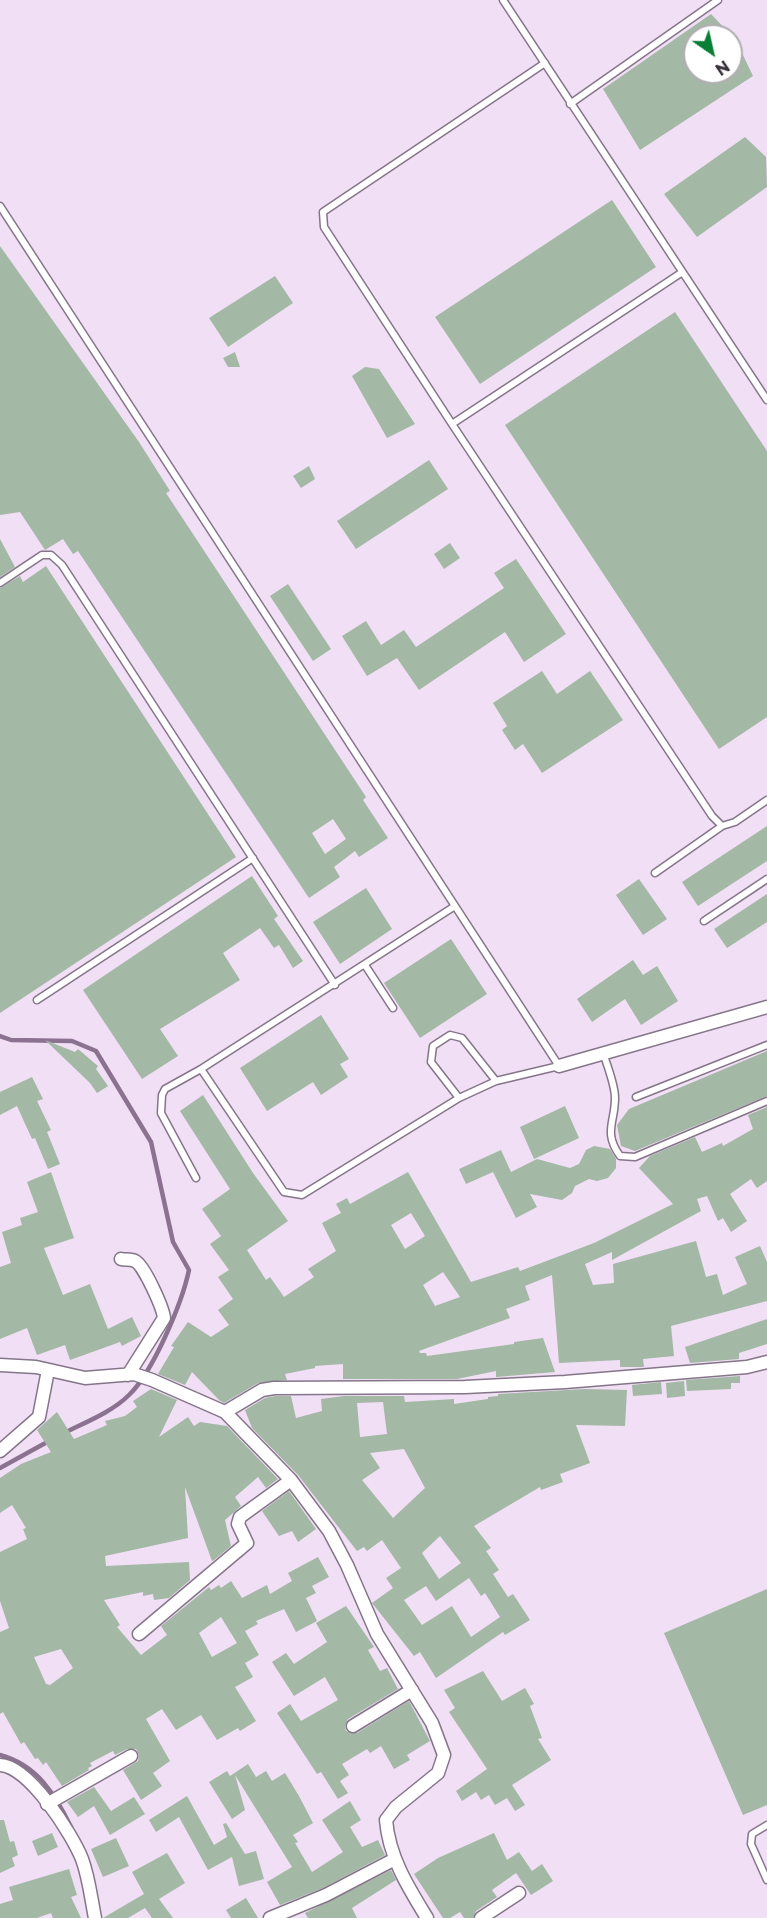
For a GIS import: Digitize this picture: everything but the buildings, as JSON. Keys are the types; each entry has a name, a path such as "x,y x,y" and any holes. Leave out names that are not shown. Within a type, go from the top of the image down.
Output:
{"street":[{"path":"559,1066 767,1007"},
{"path":"121,1259 135,1261 141,1267 163,1310 164,1318 131,1375"},
{"path":"225,1412 262,1390 274,1388 465,1387 554,1383 747,1367 767,1362"},
{"path":"0,1365 48,1370 86,1378 131,1375 152,1380 225,1412 291,1480 328,1531 347,1564 377,1634 432,1723 444,1755 438,1773 396,1807 386,1820 402,1878 427,1918"},
{"path":"0,1451 39,1417 48,1370"},
{"path":"139,1634 247,1543 238,1524 240,1517 291,1480"},
{"path":"353,1726 412,1690"},
{"path":"54,1800 131,1756"},
{"path":"0,1765 20,1772 54,1800 82,1858 95,1918"},
{"path":"270,1918 326,1895 395,1859"},
{"path":"481,1918 519,1893"}],"lane":[{"path":"503,0 681,273 767,400"},
{"path":"570,104 718,0"},
{"path":"545,63 323,212 324,227 712,816 722,826"},
{"path":"0,206 559,1066 496,1081 459,1098 302,1195 292,1196 278,1185 201,1069"},
{"path":"452,424 681,273"},
{"path":"0,583 42,555 51,555 62,565 335,985"},
{"path":"655,873 722,826 735,822 767,800"},
{"path":"37,1000 253,858"},
{"path":"704,921 767,879"},
{"path":"196,1178 161,1113 160,1104 165,1089 335,985 455,906"},
{"path":"365,965 393,1008"},
{"path":"459,1098 431,1062 432,1046 450,1035 462,1038 496,1081"},
{"path":"636,1097 767,1045"},
{"path":"603,1052 615,1097 609,1127 611,1142 620,1156 635,1157 767,1101"},
{"path":"767,1825 752,1834 751,1844 767,1880"}],"waterway":[{"path":"0,1036 11,1040 72,1041 96,1051 151,1142 173,1242 189,1270 180,1300 157,1354 138,1384 115,1407 64,1433"},
{"path":"0,1468 49,1441"},
{"path":"0,1755 35,1773 51,1792 71,1827"}]}
